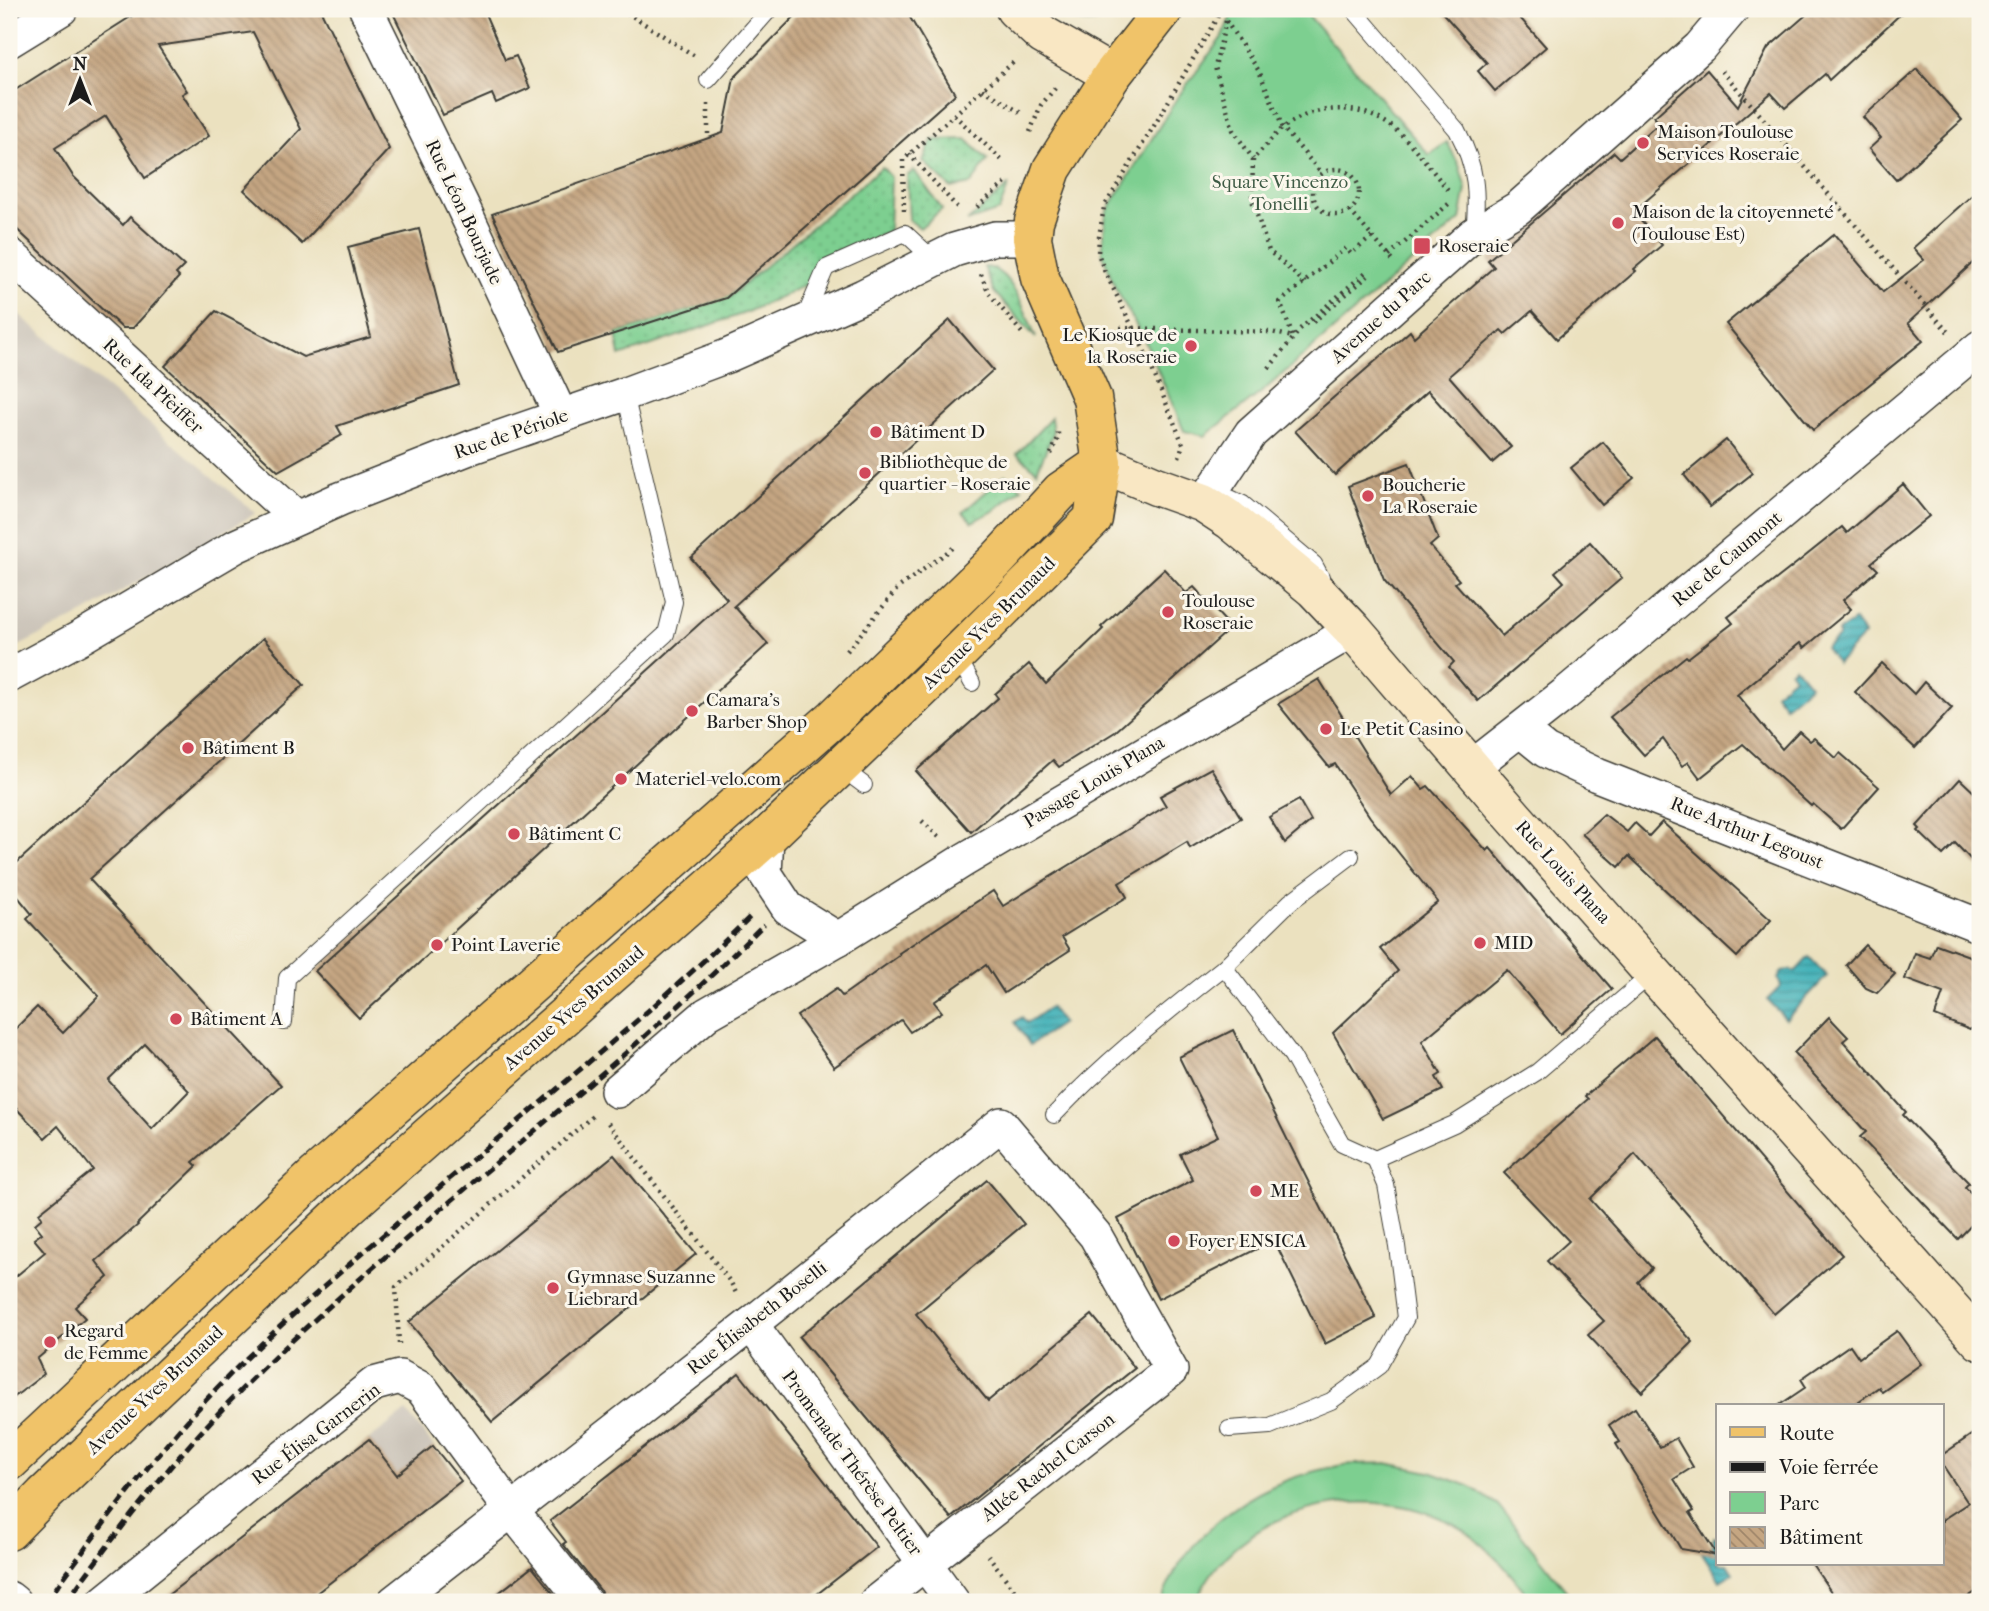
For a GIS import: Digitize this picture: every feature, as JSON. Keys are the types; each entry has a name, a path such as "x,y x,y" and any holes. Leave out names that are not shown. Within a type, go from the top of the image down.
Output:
{"main road":[{"name":"Avenue Yves Brunaud","path":"9,1531 348,1207 767,837 852,776 964,669 1093,519 1102,463 1092,398 1040,278 1032,238 1034,221 1052,169 1112,75 1164,9"},
{"name":"Avenue Yves Brunaud","path":"9,1462 317,1174 835,717 997,560 1060,491 1102,463"}],"street":[{"path":"9,41 61,9"},
{"name":"Rue Léon Bourjade","path":"366,9 561,416"},
{"path":"1015,9 1043,34 1112,75"},
{"name":"Avenue du Parc","path":"1203,503 1251,433 1474,234 1517,208 1700,47 1732,9"},
{"name":"Rue de Périole","path":"9,676 236,546 297,518 472,447 727,356 863,296 954,250 995,238 1032,238"},
{"name":"Rue Ida Pfeiffer","path":"9,254 297,518"},
{"name":"Rue de Caumont","path":"1472,767 1564,695 1975,352"},
{"name":"Rue Louis Plana","path":"1102,463 1203,503 1230,520 1314,589 1980,1341"},
{"name":"Passage Louis Plana","path":"608,1101 707,1014 838,939 964,860 1353,630"},
{"name":"Rue Arthur Legoust","path":"1520,730 1546,751 1597,775 1980,926"},
{"path":"767,837 765,873 789,908 838,939"},
{"name":"Rue Élisabeth Boselli","path":"394,1602 1002,1124 1095,1235 1171,1370"},
{"name":"Promenade Thérèse Peltier","path":"751,1324 953,1602"},
{"name":"Allée Rachel Carson","path":"876,1602 1171,1370"},
{"name":"Rue Élisa Garnerin","path":"104,1602 374,1384 400,1377 422,1389 511,1510 585,1602"},
{"path":"9,1598 14,1602"}],"lane":[{"path":"708,80 769,9"},
{"path":"1353,9 1457,130 1468,150 1477,189 1474,234"},
{"path":"802,323 826,268 905,233 933,259"},
{"path":"284,1022 287,978 666,634 674,602 625,394"},
{"path":"1054,1115 1087,1081 1163,1015 1224,967 1290,902 1351,856"},
{"path":"1224,967 1292,1056 1342,1144 1375,1159 1386,1185 1406,1318 1380,1366 1331,1401 1270,1426 1229,1429"},
{"path":"1375,1159 1454,1124 1537,1072 1653,973"}],"path":[{"path":"621,9 695,55 708,80 708,138"},
{"path":"1183,444 1145,352 1110,284 1098,253 1104,207 1222,9"},
{"path":"1305,283 1269,251 1252,201 1253,159 1233,130 1215,67 1226,20 1259,71 1283,128 1322,174"},
{"path":"1700,47 1975,352"},
{"path":"905,233 902,160 1016,60"},
{"path":"983,89 1024,115"},
{"path":"1025,143 1041,105"},
{"path":"1253,159 1283,128 1305,115 1336,108 1372,115 1397,131 1455,198 1389,256"},
{"path":"954,115 1003,162"},
{"path":"909,155 957,207"},
{"path":"1339,170 1347,172 1354,179 1359,195 1350,211 1333,215 1318,206 1313,189 1322,174 1339,170"},
{"path":"967,215 1009,181"},
{"path":"1350,211 1415,287"},
{"path":"1120,328 1271,332 1293,337 1280,303 1346,248 1351,254 1373,236"},
{"path":"978,266 988,292 1029,341"},
{"path":"1301,330 1367,274"},
{"path":"1047,463 1058,438 1058,425"},
{"path":"400,1377 396,1287 608,1101 731,1283 751,1324"}],"shaded area":[{"path":"9,306 256,513 84,613 9,651"},
{"path":"406,1411 461,1481 355,1564 299,1493"}],"green space":[{"path":"1088,9 1116,9 1096,22 1073,19"},
{"name":"Square Vincenzo Tonelli","path":"1234,9 1303,9 1429,155 1447,142 1459,165 1466,189 1460,220 1263,391 1205,436 1184,431 1147,345 1115,287 1102,252 1106,213 1177,98 1222,37"},
{"path":"966,139 988,160 971,184 951,188 923,161 932,140"},
{"path":"882,167 891,177 889,231 818,265 810,283 745,313 620,356 616,334 730,296"},
{"path":"914,170 942,209 920,228 909,220 907,176"},
{"path":"1009,185 999,211 967,222"},
{"path":"984,267 994,269 1010,284 1023,306 1036,338 994,292"},
{"path":"1051,418 1053,434 1037,471 1017,454"},
{"path":"1005,475 1022,488 992,512 972,522 963,512"},
{"path":"1386,1463 1430,1472 1469,1486 1498,1505 1575,1602 1533,1602 1487,1549 1453,1524 1419,1510 1382,1503 1344,1503 1307,1510 1272,1523 1241,1543 1215,1569 1196,1602 1161,1602 1173,1575 1209,1529 1255,1495 1281,1482 1309,1473 1344,1465"}],"water":[{"path":"1854,621 1864,635 1837,664 1825,648 1838,637 1838,632"},
{"path":"1795,667 1810,685 1785,706 1775,693 1794,677 1790,671"},
{"path":"1809,957 1827,976 1786,1019 1767,1000 1781,986 1778,979 1782,971 1795,972"},
{"path":"1050,1007 1062,1023 1030,1045 1015,1022 1022,1017 1027,1023"},
{"path":"1716,1537 1716,1566 1728,1566 1733,1573 1720,1581 1701,1551 1713,1544"}],"building":[{"path":"143,9 320,9 389,149 302,244 244,190 301,129 253,32 158,46 187,91 182,94 209,136 145,178 106,116 55,148 73,176 123,225 130,217 184,266 176,274 179,277 133,328 122,328 9,222 9,94"},
{"path":"391,9 483,9 505,60 516,56 530,88 496,103 492,94 443,115"},
{"path":"802,9 905,9 955,94 726,298 558,352 492,214 723,133 734,78"},
{"path":"1439,9 1512,9 1546,47 1495,91 1478,71 1487,63"},
{"path":"1813,9 1906,9 1829,80 1825,74 1785,108 1771,93 1633,212 1662,245 1557,339 1532,311 1505,334 1501,330 1449,376 1511,447 1492,463 1428,391 1335,475 1295,431 1410,331 1414,337 1494,267 1488,260 1614,152 1620,158 1659,123 1654,117 1707,70 1738,106 1768,48"},
{"path":"1917,69 1962,120 1896,180 1869,149 1881,138 1863,117"},
{"path":"1980,188 1980,256 1908,323 1923,341 1813,430 1726,324 1834,234 1883,292 1924,260 1913,248"},
{"path":"419,229 459,385 337,426 342,435 278,471 165,366 216,311 303,357 371,337 348,247"},
{"path":"950,320 993,370 734,606 768,644 359,1018 315,971 727,599 691,558"},
{"path":"1726,440 1753,473 1710,507 1684,475"},
{"path":"1603,442 1634,478 1602,505 1571,468"},
{"path":"1409,463 1438,539 1430,546 1459,580 1455,583 1502,636 1564,582 1555,572 1590,542 1622,578 1478,701 1449,667 1454,662 1384,580 1348,486"},
{"path":"1903,484 1929,516 1871,563 1878,570 1843,600 1851,609 1804,648 1800,643 1737,695 1782,749 1799,731 1810,741 1814,738 1836,758 1840,753 1879,787 1841,829 1813,804 1811,806 1743,744 1700,778 1688,762 1682,766 1663,739 1644,755 1610,717 1686,656 1688,658 1733,623 1728,617 1842,527 1847,533"},
{"path":"1164,569 1186,593 1194,587 1225,621 1218,628 1224,634 1115,732 1059,767 1053,760 971,832 916,771 998,698 995,694 1029,664 1046,684 1103,629 1101,627"},
{"path":"263,638 304,685 89,879 281,1085 193,1162 197,1166 138,1225 96,1261 108,1277 75,1307 85,1318 37,1359 44,1374 9,1401 9,1282 45,1252 34,1239 42,1233 35,1224 42,1218 39,1213 93,1170 58,1126 45,1138 9,1101 9,1035 37,1007 63,1033 99,996 27,919 32,914 9,886 9,870","holes":["145,1044 189,1091 152,1129 108,1080"]},
{"path":"1882,663 1914,694 1924,682 1952,708 1915,748 1855,692"},
{"name":"MID","path":"1319,679 1391,795 1412,776 1423,789 1428,786 1487,851 1490,848 1612,989 1560,1034 1507,970 1422,1041 1441,1074 1436,1077 1443,1090 1383,1119 1333,1033 1398,971 1380,949 1438,902 1370,817 1335,764 1329,767 1278,704"},
{"path":"1211,768 1241,818 1190,848 1187,842 1119,883 1127,897 1062,937 1070,950 1004,993 986,965 934,1002 942,1012 910,1032 901,1020 834,1067 797,1016 836,989 842,996 900,955 899,953 993,891 1003,906 1166,806 1160,796"},
{"path":"1960,779 1980,798 1980,869 1955,843 1943,855 1918,831 1920,829 1917,826"},
{"path":"1299,800 1311,821 1285,843 1269,817"},
{"path":"1604,814 1627,832 1635,823 1649,836 1662,822 1771,920 1737,957 1629,856 1619,867 1582,834"},
{"path":"1936,944 1980,960 1980,1020 1970,1030 1935,1016 1943,993 1905,979 1915,953 1930,958"},
{"path":"1865,945 1895,974 1877,993 1866,988 1846,965"},
{"path":"1829,1017 1848,1037 1843,1041 1906,1112 1903,1115 1969,1183 1965,1187 1980,1202 1980,1216 1958,1239 1860,1137 1866,1132 1794,1053"},
{"name":"ME","path":"1233,1030 1376,1318 1325,1344 1274,1240 1158,1299 1118,1219 1193,1180 1180,1154 1218,1136 1179,1057"},
{"path":"1655,1036 1842,1255 1774,1314 1635,1154 1590,1199 1652,1268 1638,1282 1693,1342 1642,1392 1588,1335 1604,1321 1547,1261 1569,1241 1504,1173 1588,1099 1585,1096"},
{"name":"Gymnase Suzanne Liebrard","path":"614,1155 696,1254 492,1422 409,1322"},
{"path":"987,1180 1024,1224 916,1314 988,1401 1092,1315 1135,1368 951,1518 799,1337"},
{"path":"1897,1331 1921,1364 1882,1392 1879,1387 1855,1404 1781,1404 1806,1387 1801,1379 1850,1345 1859,1358"},
{"path":"739,1373 877,1547 807,1602 604,1602 600,1590 563,1544 566,1542 550,1521"},
{"path":"1635,1408 1660,1447 1676,1438 1693,1467 1674,1479 1694,1511 1690,1513 1716,1555 1681,1549 1616,1444 1620,1442 1609,1425"},
{"path":"1980,1429 1980,1589 1960,1602 1838,1602 1813,1566 1944,1566 1944,1519 1968,1503 1944,1467 1944,1454"},
{"path":"369,1439 397,1475 433,1446 461,1481 305,1602 159,1602"},
{"path":"532,1567 560,1602 487,1602"}],"railway":[{"path":"46,1602 119,1503 171,1439 255,1350 378,1239 631,1026 753,914"},
{"path":"66,1602 146,1497 188,1446 233,1398 363,1276 634,1046 764,924"}],"place":[{"name":"Maison Toulouse Services Roseraie","path":"1643,143"},
{"name":"Maison de la citoyenneté (Toulouse Est)","path":"1618,223"},
{"name":"Roseraie","path":"1422,246"},
{"name":"Le Kiosque de la Roseraie","path":"1191,346"},
{"name":"Bâtiment D","path":"876,432"},
{"name":"Bibliothèque de quartier - Roseraie","path":"865,473"},
{"name":"Boucherie La Roseraie","path":"1368,496"},
{"name":"Toulouse Roseraie","path":"1168,612"},
{"name":"Camara's Barber Shop","path":"692,711"},
{"name":"Le Petit Casino","path":"1326,729"},
{"name":"Bâtiment B","path":"188,748"},
{"name":"Materiel-velo.com","path":"621,779"},
{"name":"Bâtiment C","path":"514,834"},
{"name":"MID","path":"1480,943"},
{"name":"Point Laverie","path":"437,945"},
{"name":"Bâtiment A","path":"176,1019"},
{"name":"ME","path":"1256,1191"},
{"name":"Foyer ENSICA","path":"1174,1241"},
{"name":"Gymnase Suzanne Liebrard","path":"553,1288"},
{"name":"Regard de Femme","path":"50,1342"}]}
